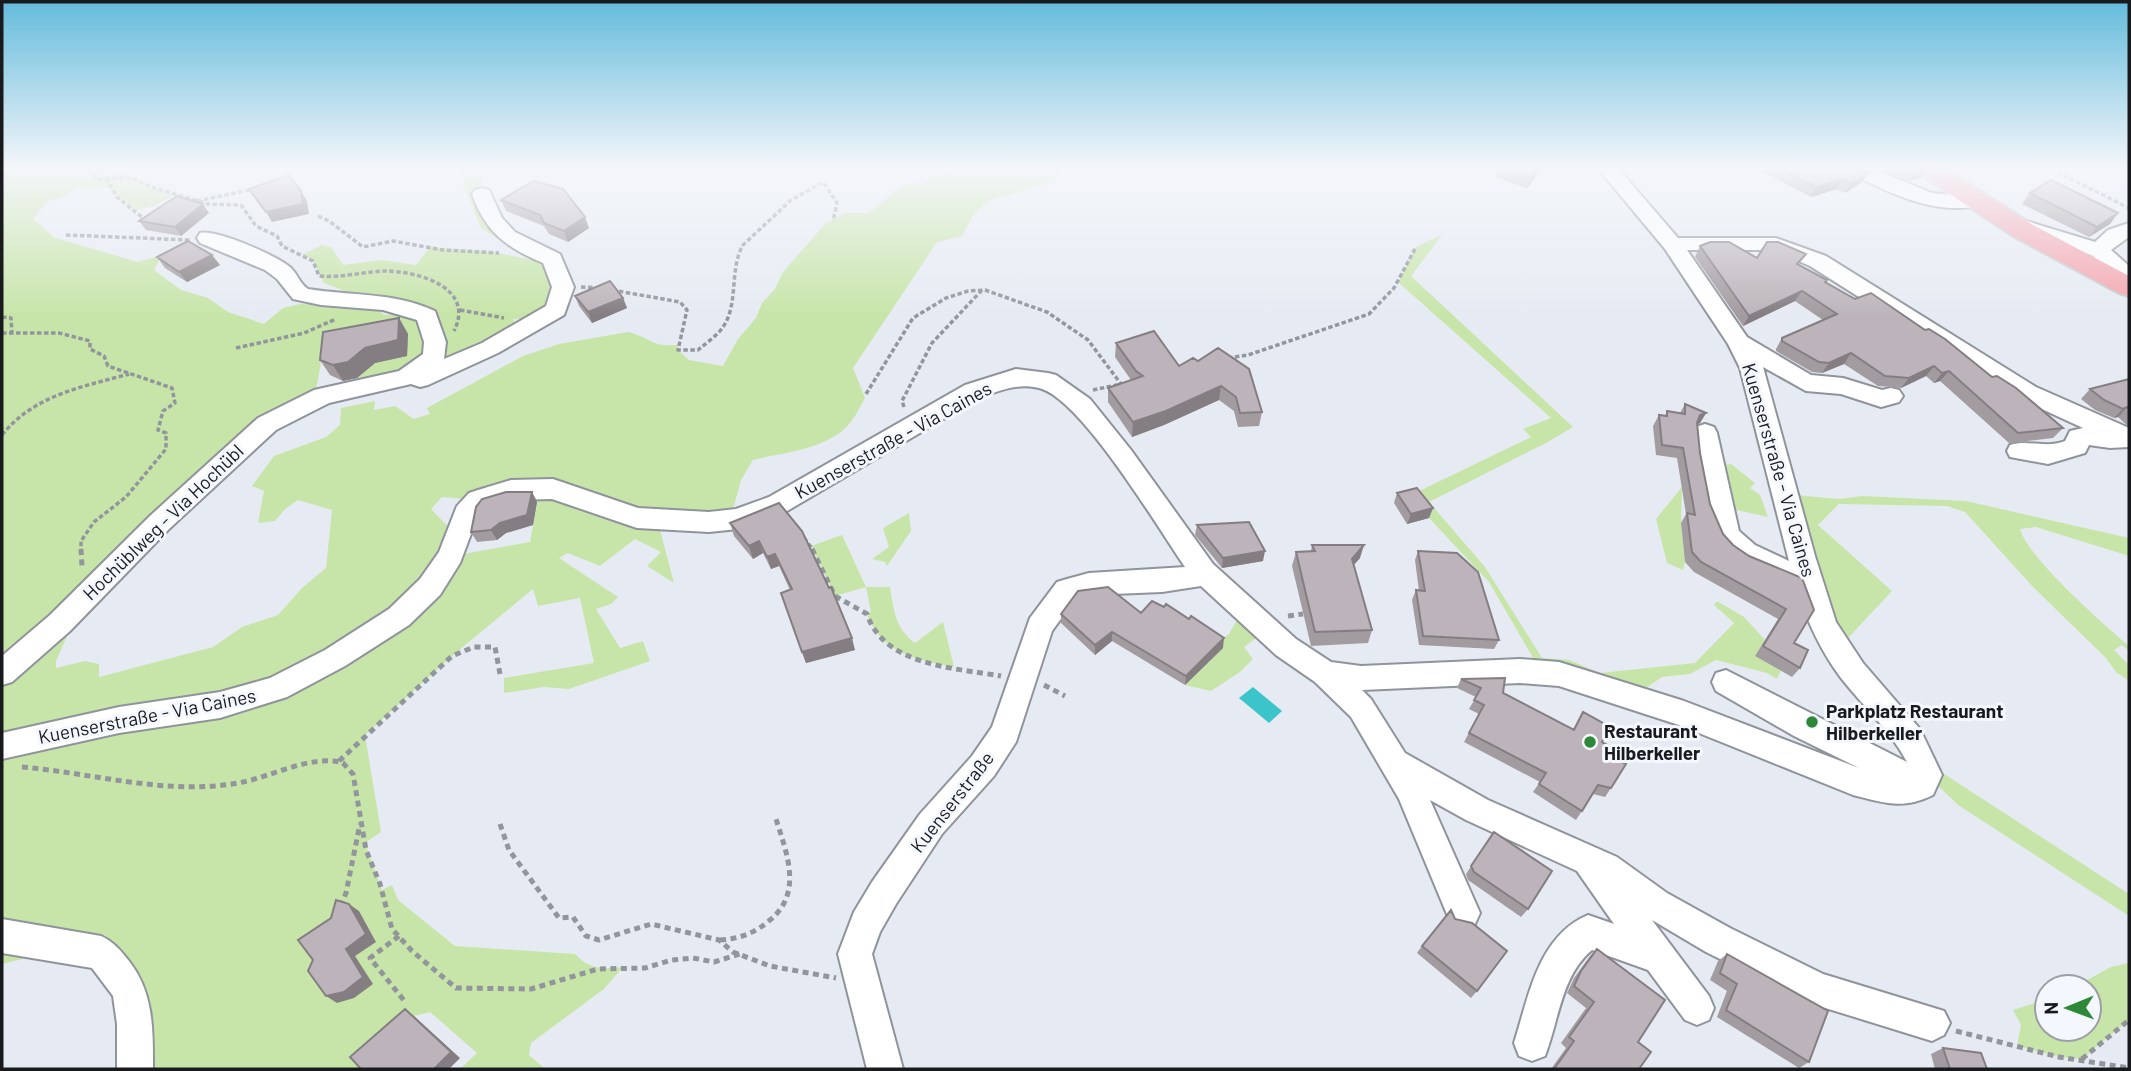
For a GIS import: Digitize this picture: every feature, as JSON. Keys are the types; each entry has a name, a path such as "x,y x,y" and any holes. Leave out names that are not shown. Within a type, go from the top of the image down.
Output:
{"main road":[{"path":"2001,216 2129,287"}],"street":[{"path":"490,216 502,234 512,243 552,259 563,287"},
{"name":"Kuenserstraße - Via Caines","path":"8,756 120,720 219,705 277,688 335,658 399,617 430,587 451,556 466,513 478,500 495,494 535,488 553,489 637,518 709,522 738,519 778,504 973,391 1016,377 1048,381 1082,405 1206,575 1286,647 1325,673 1361,678 1520,671 1559,674 1684,714 1853,781 1897,791 1910,791 1922,785 1927,775 1924,761 1842,657 1829,635 1796,541 1752,368 1739,342 1672,244 1648,216"},
{"path":"2010,222 2099,250 2129,278"},
{"path":"2099,250 2115,235 2129,229"},
{"name":"Hochüblweg - Via Hochübl","path":"2,673 60,623 160,522 267,424 336,391 406,377 434,357 435,342 427,316 383,301 306,296 292,288 284,272 211,240"},
{"path":"1672,244 1776,244 1818,261 2028,393 2128,438"},
{"name":"Hochüblweg - Via Hochübl","path":"336,391 359,393 403,385 490,348 556,310 563,287"},
{"path":"1739,342 1806,383 1843,386 1881,399 1891,396"},
{"path":"1705,433 1710,471 1728,537 1752,555 1810,580"},
{"path":"2019,451 2044,456 2060,454 2076,447 2079,437 2089,435 2106,440 2128,438"},
{"path":"1726,682 1805,727 1922,785"},
{"path":"1394,763 1477,810 1606,867 1655,904 1818,990 1932,1023"},
{"path":"1585,858 1697,1008"},
{"path":"1532,1043 1553,975 1566,950 1588,932 1659,957"},
{"path":"2,936 100,953 130,989 135,1024 135,1069"}],"lane":[{"name":"Kuenserstraße","path":"885,1069 855,954 866,924 932,824 983,766 998,744 1013,713 1040,626 1068,590 1089,584 1206,575"},
{"path":"1325,673 1361,709 1411,791 1463,913"}],"path":[{"path":"142,216 162,238"},
{"path":"249,216 256,226 277,236 282,246 313,261 319,276 375,271 414,275 438,282 457,297 460,310"},
{"path":"318,216 329,221 356,245 363,247 393,241 443,250 506,255"},
{"path":"563,287 589,286 680,302 687,310 678,350 698,350 708,343 726,320 738,254 743,245 773,216"},
{"path":"833,222 834,216"},
{"path":"66,235 211,240"},
{"path":"1221,358 1248,355 1368,314 1395,288 1416,247"},
{"path":"866,394 913,318 946,298 982,290 1010,297 1046,312 1088,340 1121,384 1128,384"},
{"path":"926,418 905,409 902,401 932,343 982,290"},
{"path":"2,317 11,318 12,333"},
{"path":"236,348 242,344 304,333 343,317"},
{"path":"2,333 59,333 90,341 90,349 104,356 108,366 172,388 175,403 163,411 158,430 166,433 166,449 126,497 94,522 81,541 84,564 79,573"},
{"path":"2,435 9,424 45,399 129,374"},
{"path":"800,531 817,555 835,596 867,614 874,632 901,653 926,662 1023,681"},
{"path":"339,761 453,656 474,647 495,647 500,674"},
{"path":"8,756 56,768 198,786 231,784 316,763 339,761 347,765 353,774 366,850 380,884 392,929 456,988 531,989 598,969 645,968 671,960 693,958 714,962 740,954"},
{"path":"500,824 509,850 559,918 572,917 586,936 598,940 651,924 719,940 740,940 775,919 788,905 792,869 776,819"},
{"path":"333,926 349,882 361,820"},
{"path":"399,936 370,958 407,1003"},
{"path":"719,940 740,954 770,966 809,975 861,978"},
{"path":"2082,1059 2129,1020"},
{"path":"1932,1023 2059,1057 2129,1069"}],"green space":[{"path":"2,216 36,216 33,219 55,238 138,262 162,255 154,270 181,290 208,298 228,312 264,324 283,308 300,304 373,305 384,315 400,314 431,328 426,354 407,372 350,383 366,370 372,357 407,356 407,331 355,342 322,357 316,390 267,424 84,598 56,661 56,668 85,661 99,664 99,677 213,647 242,627 278,615 302,588 326,568 332,510 298,500 285,509 275,521 258,523 264,491 252,486 274,456 326,437 340,425 341,408 375,401 374,410 395,406 414,419 430,414 427,408 523,356 559,344 628,332 656,343 678,345 678,350 689,360 723,366 738,339 756,318 762,303 775,289 783,272 826,223 839,216 973,216 962,236 937,242 853,368 865,398 843,430 812,446 753,460 741,480 730,520 659,526 674,583 647,566 661,552 635,539 600,566 568,553 559,558 618,597 611,604 596,609 620,648 643,641 650,661 569,689 544,687 504,693 504,678 594,663 580,598 538,606 533,589 452,656 365,735 381,832 365,843 382,890 392,885 398,900 455,946 575,954 586,963 597,967 623,967 604,989 531,1043 529,1055 545,1069 460,1069 477,1053 430,1012 414,1016 361,1062 366,1069 135,1069 135,1023 129,989 67,948 2,964","holes":["540,488 530,542 452,556 457,536 431,509 442,497 478,500"]},
{"path":"476,216 495,216 512,243 500,240 481,228"},
{"path":"1442,235 1411,276 1573,427 1429,502 1485,567 1542,658 1569,660 1600,673 1695,663 1734,623 1714,605 1717,601 1744,617 1765,640 1755,656 1781,671 1777,679 1767,673 1716,660 1690,674 1662,677 1633,697 1536,663 1489,582 1429,518 1413,494 1531,437 1523,429 1551,418 1398,282 1416,247"},
{"path":"322,245 331,247 343,265 381,260 416,265 430,247 493,252 537,261 552,259 563,287 542,319 513,319 520,331 423,369 435,326 324,283 313,261 303,254"},
{"path":"1731,464 1755,483 1750,488 1760,495 1768,517 1732,509 1717,466"},
{"path":"1682,487 1683,570 1667,563 1656,519"},
{"path":"1795,495 1839,499 1862,496 1966,501 2129,538 2129,556 2036,527 2020,529 2037,557 2051,573 2129,646 2129,651 2122,645 2114,650 2129,665 2129,681 2116,672 2106,658 2033,587 1965,512 1947,506 1839,504 1818,525 1892,591 1848,638 1834,644"},
{"path":"909,513 911,531 887,566 885,562 872,559 889,547 883,528"},
{"path":"842,535 866,587 835,596 811,546"},
{"path":"866,587 890,587 899,625 915,643 943,622 954,667 913,657 881,638 867,614 871,612"},
{"path":"1239,616 1260,635 1244,647 1253,659 1240,672 1211,691 1185,685 1219,652 1216,644 1229,634"},
{"path":"1924,761 2129,894 2129,916 1958,805 1927,775"},
{"path":"2129,963 2129,1020 2103,1042 2103,973 2100,973"},
{"path":"2033,1004 2033,1043 2101,1043 2082,1059 2059,1057 2017,1046 2021,1025 2013,1010"}],"water":[{"path":"1253,687 1282,711 1269,723 1239,698"}],"building":[{"path":"147,216 188,216 175,227 139,221"},
{"path":"540,216 585,217 564,231 544,223"},
{"path":"2075,216 2114,216 2097,227"},
{"path":"188,241 212,255 179,272 157,257"},
{"path":"1710,242 1729,242 1757,258 1767,242 1778,242 1806,254 1797,264 1855,299 1871,293 1925,330 1929,329 1945,339 1992,377 1997,376 2016,388 2063,428 2018,433 1949,371 1942,373 1934,366 1909,378 1885,376 1851,353 1829,363 1819,362 1782,341 1782,338 1837,314 1802,291 1749,316 1700,246"},
{"path":"610,281 623,298 588,312 575,296"},
{"path":"399,318 398,340 365,348 348,362 333,365 320,360 323,332"},
{"path":"1154,331 1179,366 1193,358 1198,361 1218,348 1249,369 1262,412 1240,413 1236,397 1221,386 1166,411 1133,422 1108,388 1143,376 1136,371 1116,343"},
{"path":"2129,379 2129,409 2104,400 2090,389"},
{"path":"1685,404 1706,413 1700,415 1697,423 1700,453 1710,504 1723,534 1749,556 1802,578 1814,610 1794,643 1808,650 1800,668 1763,646 1786,609 1701,562 1692,552 1687,513 1695,515 1683,448 1662,445 1659,415 1667,416 1667,411 1685,414"},
{"path":"1417,488 1433,508 1411,514 1397,493"},
{"path":"506,492 532,492 527,515 500,523 491,530 471,532 476,507 482,499"},
{"path":"779,503 802,531 829,588 831,587 852,638 802,652 781,593 792,589 775,554 767,557 759,541 749,546 730,523"},
{"path":"1249,522 1265,551 1223,558 1197,525"},
{"path":"1312,545 1364,545 1352,559 1372,630 1315,632 1296,552 1315,551"},
{"path":"1418,551 1457,553 1478,572 1499,640 1423,636 1416,590 1425,591"},
{"path":"1108,587 1141,613 1152,601 1164,607 1166,604 1189,619 1191,616 1224,638 1186,676 1112,632 1095,645 1061,614 1078,591"},
{"path":"1505,678 1503,693 1574,730 1583,712 1610,727 1602,742 1620,752 1616,759 1626,764 1611,788 1598,785 1582,811 1539,784 1546,773 1469,733 1484,705 1474,700 1481,688 1461,679"},
{"path":"1494,832 1552,871 1528,909 1474,872 1471,866"},
{"path":"336,900 349,904 366,934 346,949 363,977 344,992 326,996 308,971 313,960 298,940 331,918"},
{"path":"1451,910 1455,919 1472,923 1507,951 1477,991 1422,946"},
{"path":"1597,949 1665,1000 1638,1042 1651,1052 1639,1069 1554,1069 1574,1041 1569,1037 1594,1002 1574,986"},
{"path":"1727,954 1828,1011 1809,1062 1726,1010 1737,984 1720,973"},
{"path":"405,1009 451,1052 434,1069 361,1069 350,1057"},
{"path":"1943,1048 1981,1053 1987,1069 1950,1069"}],"place":[{"name":"Parkplatz Restaurant Hilberkeller","path":"1812,722"},
{"name":"Restaurant Hilberkeller","path":"1590,742"}]}
